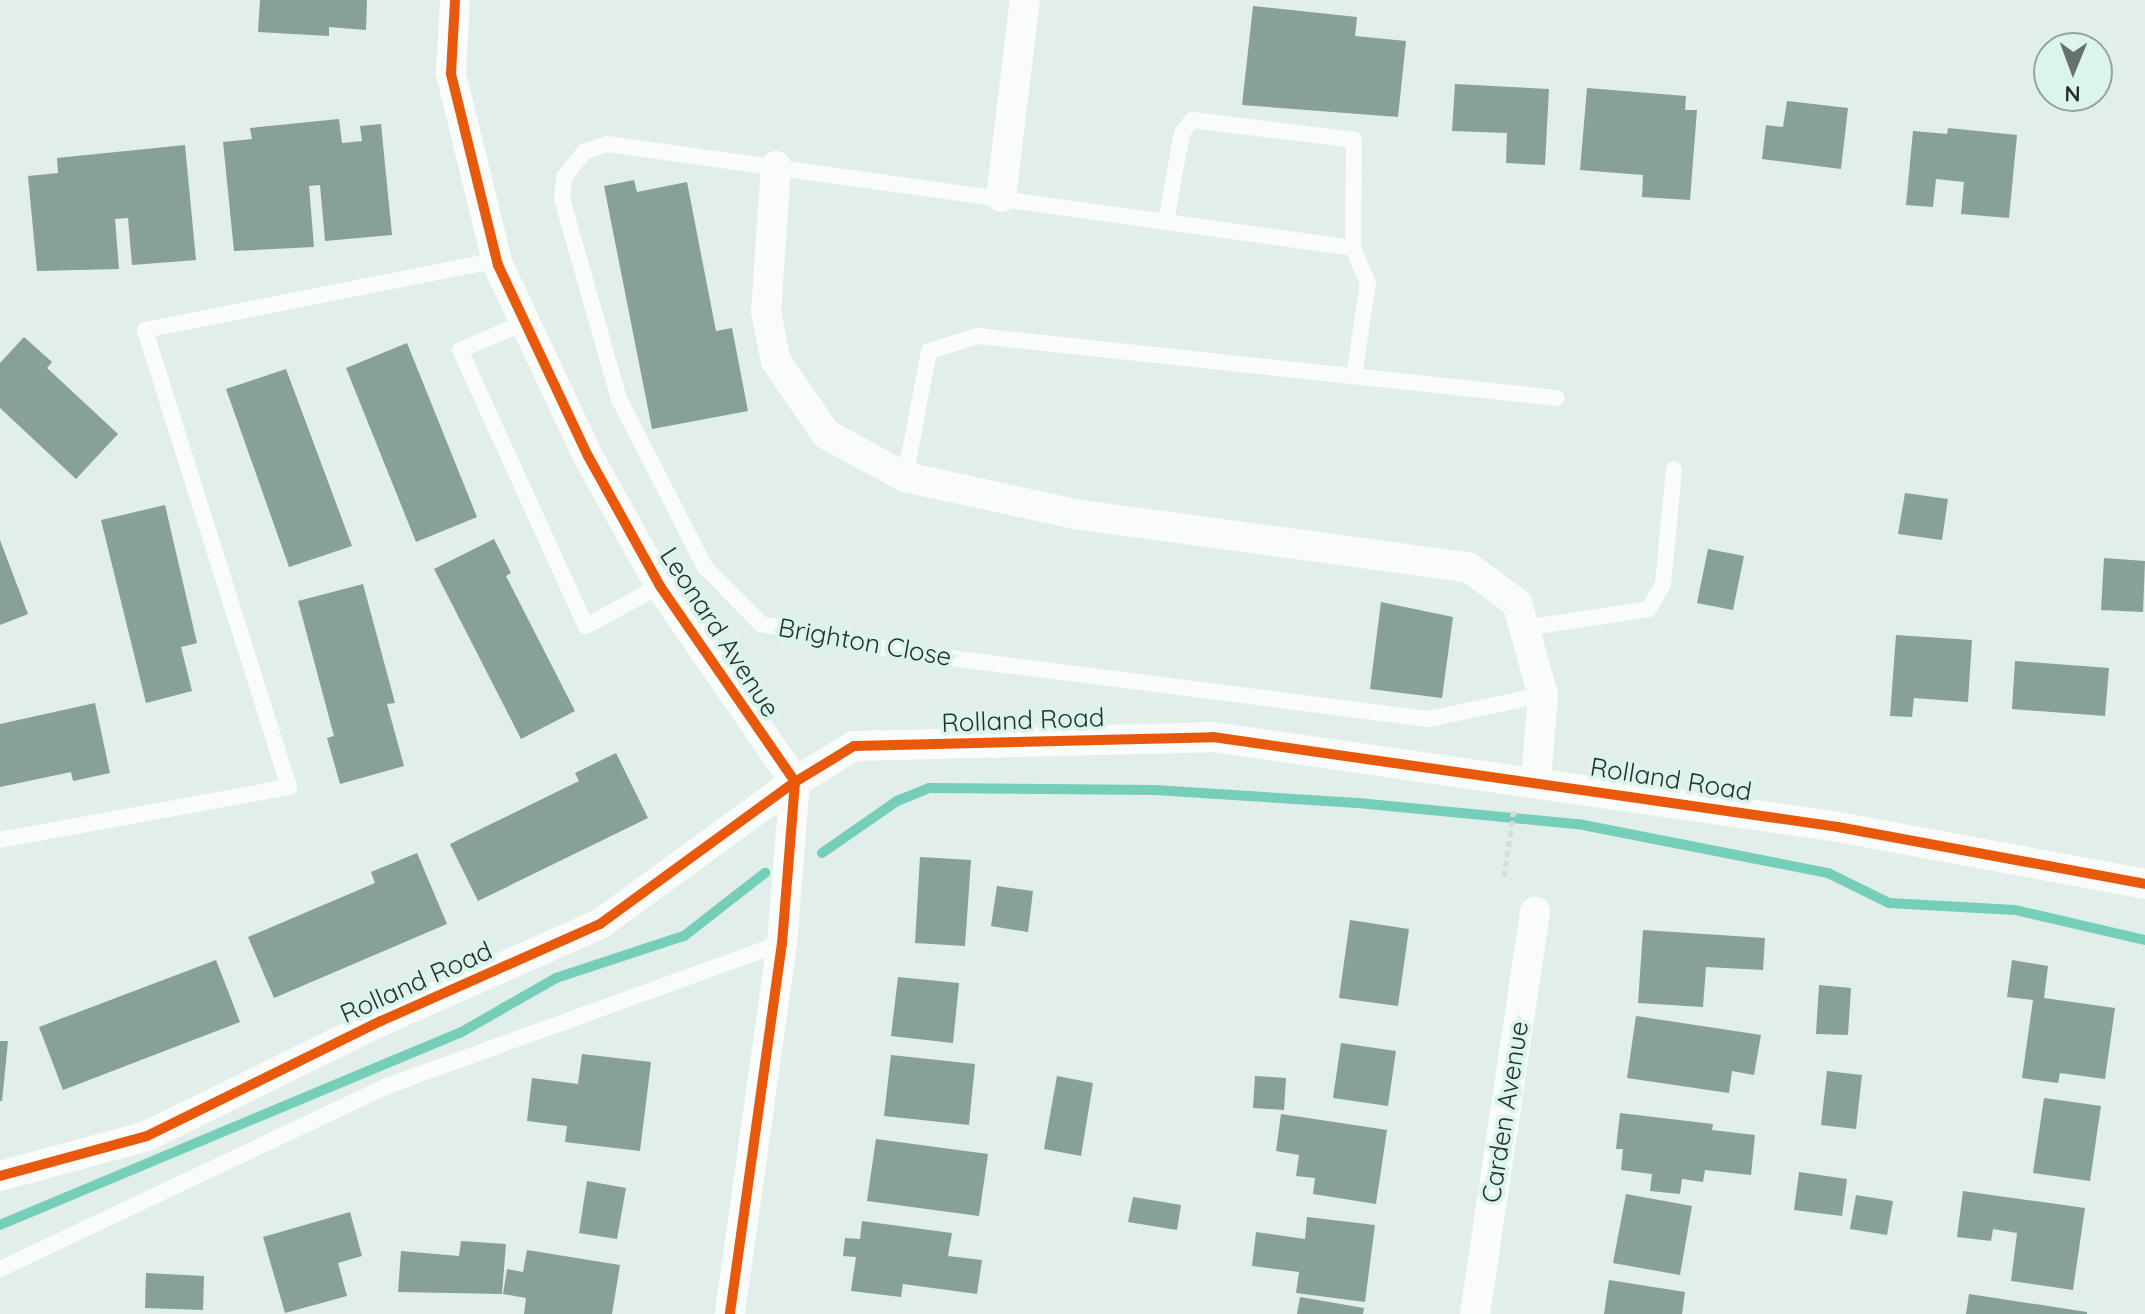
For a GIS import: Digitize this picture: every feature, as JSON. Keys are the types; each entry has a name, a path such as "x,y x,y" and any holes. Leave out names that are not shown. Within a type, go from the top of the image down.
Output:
{"street":[{"name":"Leonard Avenue","path":"455,0 451,74 497,260 524,323 588,456 660,586 795,782"},
{"path":"1001,197 1025,0"},
{"path":"776,166 766,312 776,361 826,434 905,477 1074,514 1468,567 1517,603 1543,695 1526,788"},
{"name":"Rolland Road","path":"0,1176 147,1136 381,1021 600,924 795,782 854,746 1213,737 1526,788 1838,827 2145,884"},
{"path":"730,1314 782,943 795,782"},
{"name":"Carden Avenue","path":"1475,1314 1535,911"}],"lane":[{"path":"1166,221 1182,133 1192,120 1221,120 1354,140 1353,248 1368,283 1354,376"},
{"name":"Brighton Close","path":"1353,248 607,144 584,152 564,178 562,199 619,399 705,567 761,624 912,653 1428,719 1543,695"},
{"path":"0,840 289,787 145,330 497,260"},
{"path":"524,323 460,350 586,626 660,586"},
{"path":"905,477 929,351 978,336 1557,398"},
{"path":"1525,628 1649,609 1663,584 1674,470"},
{"path":"0,1269 390,1085 782,943"}],"path":[{"path":"1504,876 1526,788"}],"building":[{"path":"260,0 367,0 366,30 329,27 329,36 258,32"},
{"path":"1253,6 1357,17 1355,36 1406,41 1398,117 1242,105"},
{"path":"1455,84 1549,89 1545,165 1506,163 1507,133 1452,131"},
{"path":"1587,88 1686,96 1685,110 1697,110 1690,200 1642,197 1643,175 1580,170"},
{"path":"1787,101 1848,108 1841,169 1762,159 1766,125 1783,127"},
{"path":"339,119 342,143 362,141 360,126 381,124 392,235 325,241 320,185 309,186 314,247 234,251 223,142 252,139 250,128"},
{"path":"1948,128 2017,135 2009,218 1961,214 1964,182 1936,179 1933,207 1906,205 1913,131 1947,134"},
{"path":"185,145 196,260 132,265 128,218 115,219 119,269 37,271 28,176 58,173 57,158"},
{"path":"634,180 637,192 687,182 716,331 732,328 748,411 652,429 604,186"},
{"path":"24,337 52,362 47,368 118,434 76,479 0,408 0,363"},
{"path":"407,343 477,517 416,542 346,368"},
{"path":"286,369 352,546 289,567 226,389"},
{"path":"1905,493 1948,499 1942,540 1898,534"},
{"path":"165,505 197,643 181,647 192,691 146,703 101,520"},
{"path":"494,539 511,573 506,576 575,711 521,739 434,569"},
{"path":"0,540 28,614 0,625"},
{"path":"1708,549 1744,556 1733,610 1697,603"},
{"path":"2104,558 2145,561 2143,612 2101,610"},
{"path":"363,584 395,703 387,704 404,766 340,784 327,738 334,736 298,601"},
{"path":"1381,602 1453,617 1442,698 1370,689"},
{"path":"1896,635 1972,640 1968,702 1914,698 1912,717 1890,716"},
{"path":"2015,661 2109,668 2105,716 2012,709"},
{"path":"95,703 110,773 73,781 71,772 0,787 0,724"},
{"path":"616,753 648,818 478,901 450,844 579,781 575,773"},
{"path":"417,853 447,924 274,998 248,937 375,883 371,872"},
{"path":"920,857 971,860 965,946 915,943"},
{"path":"997,886 1033,891 1028,932 991,926"},
{"path":"1350,920 1409,929 1398,1006 1339,998"},
{"path":"1643,930 1765,938 1763,970 1706,967 1703,1007 1638,1003"},
{"path":"216,960 240,1022 63,1090 39,1027"},
{"path":"2012,960 2048,966 2044,998 2115,1008 2105,1079 2060,1073 2058,1083 2022,1078 2033,1000 2007,997"},
{"path":"898,977 959,983 953,1043 891,1036"},
{"path":"1819,985 1851,988 1848,1035 1816,1034"},
{"path":"1636,1016 1761,1035 1754,1075 1732,1071 1729,1093 1627,1078"},
{"path":"0,1041 8,1041 2,1101 0,1101"},
{"path":"1341,1043 1396,1051 1388,1106 1333,1098"},
{"path":"582,1054 651,1062 640,1151 565,1142 567,1126 527,1121 532,1078 578,1084"},
{"path":"891,1055 975,1064 969,1125 884,1116"},
{"path":"1827,1071 1862,1075 1856,1129 1821,1125"},
{"path":"1057,1076 1093,1083 1081,1156 1044,1149"},
{"path":"1255,1076 1286,1078 1284,1110 1253,1108"},
{"path":"2044,1098 2101,1106 2090,1181 2033,1173"},
{"path":"1620,1113 1713,1124 1712,1130 1755,1135 1751,1175 1705,1170 1703,1182 1682,1179 1680,1194 1650,1191 1652,1174 1621,1170 1623,1149 1616,1149"},
{"path":"1281,1114 1387,1130 1376,1204 1313,1194 1315,1178 1296,1176 1299,1155 1276,1151"},
{"path":"876,1139 988,1154 979,1216 867,1201"},
{"path":"1799,1172 1847,1179 1842,1216 1794,1210"},
{"path":"587,1181 626,1188 617,1239 579,1233"},
{"path":"1963,1191 2085,1208 2073,1290 2011,1281 2017,1233 1993,1229 1991,1241 1957,1237"},
{"path":"1626,1194 1692,1206 1680,1275 1613,1263"},
{"path":"1856,1195 1893,1201 1887,1235 1850,1229"},
{"path":"1133,1197 1181,1205 1177,1230 1128,1222"},
{"path":"350,1212 362,1256 338,1263 347,1296 285,1313 263,1237"},
{"path":"1307,1217 1375,1225 1365,1302 1296,1293 1299,1272 1252,1266 1256,1232 1305,1239"},
{"path":"862,1221 952,1233 948,1256 982,1260 977,1294 903,1284 901,1297 851,1291 856,1257 843,1256 845,1238 860,1239"},
{"path":"461,1241 506,1244 502,1294 398,1292 401,1251 459,1256"},
{"path":"527,1250 620,1265 612,1314 524,1314 526,1298 503,1294 507,1269 523,1272"},
{"path":"146,1273 204,1276 203,1310 145,1308"},
{"path":"1609,1280 1685,1292 1682,1314 1604,1314"},
{"path":"1969,1294 2087,1312 2087,1314 1966,1314"},
{"path":"1300,1297 1364,1308 1363,1314 1297,1314"}],"waterway":[{"path":"822,853 897,801 929,788 1155,790 1358,803 1578,824 1828,873 1889,903 2015,910 2145,940"},
{"path":"0,1225 460,1033 556,978 684,936 765,873"}],"cycle path":[{"path":"455,0 451,74 498,265 588,456 660,586 795,782 782,943 730,1314"},
{"path":"0,1176 147,1136 381,1021 600,924 795,782 854,746 1213,737 1838,827 2145,884"}]}
